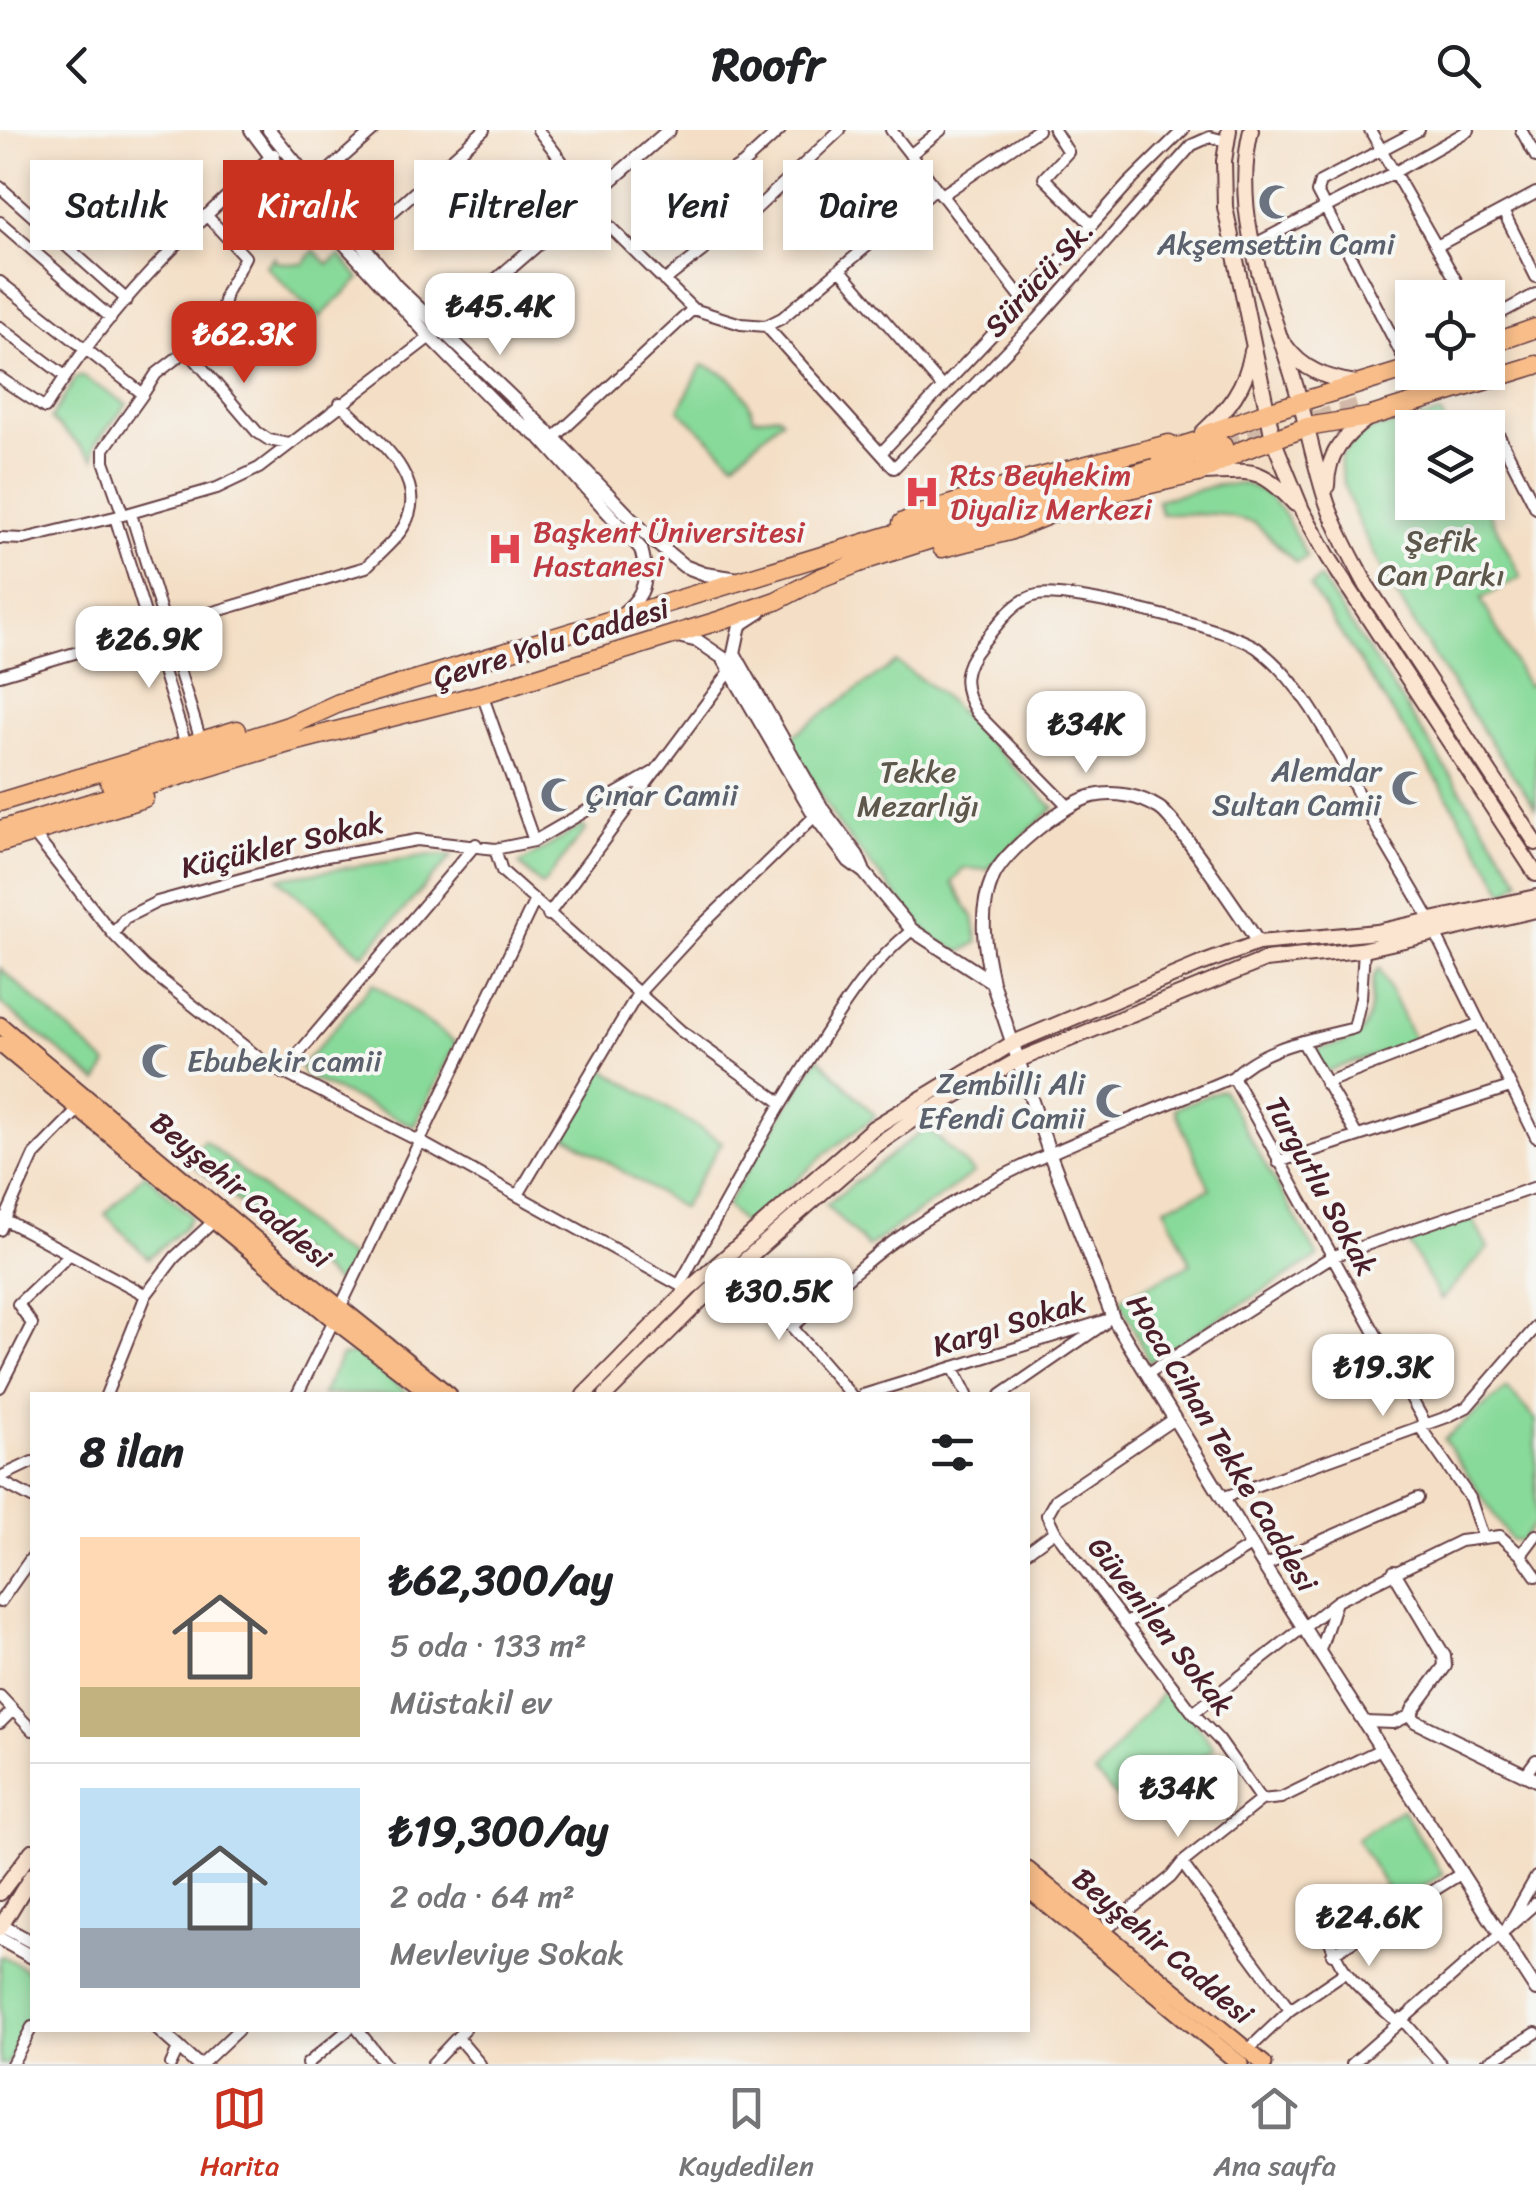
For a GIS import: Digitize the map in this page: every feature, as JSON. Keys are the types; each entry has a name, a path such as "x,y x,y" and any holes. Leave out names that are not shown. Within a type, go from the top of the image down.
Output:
{"highway":[{"path":"1505,341 1536,331"},
{"path":"857,546 920,514 1025,481 1196,438 1300,402 1363,399 1536,362"},
{"path":"1505,368 1536,362"},
{"path":"820,578 1009,531 1090,498 1198,473 1307,427 1395,378"},
{"path":"1363,399 1404,390"},
{"name":"Çevre Yolu Caddesi","path":"0,818 288,726 340,703 741,580 1220,441 820,578 776,602 482,694 289,742 0,830"},
{"path":"0,802 340,703"},
{"path":"0,843 349,730"}],"main road":[{"path":"1250,130 1243,182 1251,246 1294,379 1327,501 1367,586 1536,843"},
{"path":"1227,136 1224,192 1228,231 1273,439 1304,515 1376,632 1536,874"},
{"path":"1278,334 1290,353 1314,372 1363,399 1348,433 1334,452 1327,472 1327,501"},
{"path":"1196,438 1232,402 1249,367 1253,340"},
{"path":"1198,473 1258,472 1269,478 1304,515"},
{"path":"609,1392 735,1268 874,1147 1018,1060 1266,960 1364,949 1536,897"},
{"path":"587,1392 684,1287 873,1128 1014,1043 1198,964 1258,943 1433,928 1536,910"},
{"name":"Beyşehir Caddesi","path":"0,1024 428,1392"},
{"name":"Beyşehir Caddesi","path":"0,1044 214,1221 445,1392"},
{"path":"0,1893 30,1854"},
{"name":"Beyşehir Caddesi","path":"1030,1872 1243,2058"},
{"path":"0,1926 30,1877"},
{"name":"Beyşehir Caddesi","path":"1030,1891 1243,2058 1264,2064"}],"street":[{"path":"251,130 300,194 500,408 542,440 641,549 646,565 644,591 636,603 612,622"},
{"path":"269,130 292,160"},
{"path":"340,160 374,130"},
{"path":"394,211 484,130"},
{"path":"538,130 561,160"},
{"path":"611,180 670,130"},
{"path":"748,160 780,130"},
{"path":"664,280 756,209 840,130"},
{"path":"890,130 1024,302"},
{"path":"910,155 941,130"},
{"path":"611,228 692,309 728,321 766,326 782,318 939,192 1038,130"},
{"path":"1054,130 1068,152 1044,178 1091,224"},
{"path":"1159,130 1167,143"},
{"path":"1370,130 1456,280"},
{"path":"1395,338 1317,192 1320,182 1419,130"},
{"path":"1251,246 1469,130"},
{"path":"1521,130 1536,157"},
{"path":"1180,131 1192,145"},
{"name":"Sürücü Sk.","path":"1180,131 881,454 894,468 1038,319 1192,145 1209,133 1227,136"},
{"path":"0,378 45,408 84,348 110,318 206,215 282,147"},
{"path":"0,187 127,300"},
{"path":"1438,246 1536,193"},
{"path":"1503,211 1536,276"},
{"path":"194,743 165,624 123,515 104,460 104,448 156,374 218,326 226,293 246,256 206,215"},
{"path":"0,222 110,318"},
{"path":"366,250 434,334 554,438 670,557 705,574 741,580"},
{"path":"0,538 24,540 123,515 217,488 260,468 434,334 530,250"},
{"path":"840,269 944,388"},
{"path":"0,282 143,394"},
{"path":"1505,311 1536,294"},
{"path":"554,438 692,309"},
{"path":"766,326 881,454"},
{"path":"0,327 64,376"},
{"path":"188,350 258,432 270,440 290,444"},
{"path":"0,676 366,567 404,528 414,503 408,476 340,403"},
{"path":"1505,447 1536,508"},
{"path":"123,515 150,629 194,743"},
{"path":"1258,943 1164,809 1134,796 1110,794 1093,796 1069,807 976,712 966,695 965,667 1018,603 1038,594 1136,608 1252,644 1279,666 1328,736 1433,928 1536,1137"},
{"path":"776,602 740,625 734,653 864,872"},
{"path":"656,640 681,635 723,658 815,816 849,861 864,872 912,930 992,982"},
{"path":"548,915 731,670"},
{"path":"482,694 534,842 657,770"},
{"name":"Hoca Cihan Tekke Caddesi","path":"1069,807 1020,846 994,876 982,920 992,982 1049,1152 1113,1318 1264,1566 1536,1990"},
{"path":"518,1195 638,995 699,928 815,816"},
{"path":"32,833 144,967 268,1065 419,1141 684,1287 782,1102 858,981 882,954 912,930"},
{"name":"Küçükler Sokak","path":"113,934 126,918 157,902 320,857 417,840 495,849 534,842"},
{"path":"282,1073 476,844"},
{"path":"495,849 502,872 638,995 782,1102"},
{"path":"298,1392 534,902"},
{"path":"792,1327 889,1244 983,1185 1049,1152 1234,1077 1248,1064 1302,1042 1354,1028 1362,998 1364,949"},
{"path":"1325,1083 1478,1024"},
{"path":"1302,1042 1356,1134"},
{"name":"Turgutlu Sokak","path":"1234,1077 1422,1425 1470,1498 1482,1537"},
{"path":"1278,1162 1510,1087"},
{"path":"79,1109 34,1155 2,1222 146,1295"},
{"path":"1147,1374 1331,1258 1536,1188"},
{"path":"107,1392 146,1295 175,1257 214,1221"},
{"path":"0,1386 32,1324 18,1304 69,1255"},
{"path":"735,1268 848,1392"},
{"path":"1005,1392 1113,1318"},
{"name":"Kargı Sokak","path":"873,1392 1113,1318"},
{"path":"1222,1498 1467,1407 1536,1327"},
{"path":"953,1367 966,1392"},
{"path":"1030,1550 1055,1531 1047,1515 1056,1499 1174,1419"},
{"path":"0,1479 30,1463"},
{"path":"0,1479 30,1497"},
{"path":"1264,1566 1418,1498"},
{"name":"Güvenilen Sokak","path":"1055,1531 1262,1800"},
{"path":"1521,1555 1536,1535"},
{"path":"1193,1713 1336,1601 1460,1541 1500,1536 1536,1576"},
{"path":"1125,1624 1252,1545"},
{"path":"0,1602 30,1560"},
{"path":"1364,1722 1394,1723 1411,1715 1445,1666 1444,1656 1394,1572"},
{"path":"1320,1650 1336,1601"},
{"path":"0,1696 30,1728"},
{"path":"0,1723 13,1710"},
{"path":"1411,1715 1530,1778 1536,1760"},
{"path":"1103,1932 1262,1800 1281,1798 1381,1749"},
{"path":"1182,1863 1290,2010"},
{"path":"1332,1954 1462,1873"},
{"path":"1502,1936 1536,1877"},
{"path":"1352,2064 1536,1903"},
{"path":"1324,1924 1332,1954 1344,1973 1399,2020 1441,2064"},
{"path":"0,1926 30,1941"},
{"path":"0,1939 30,1956"},
{"path":"1243,2058 1290,2010 1344,1973"},
{"path":"12,2064 30,2031"},
{"path":"161,2032 199,2064 236,2032"},
{"path":"307,2064 346,2032"},
{"path":"360,2032 385,2064"},
{"path":"1485,2064 1536,2033"},
{"path":"432,2064 460,2034 480,2064"},
{"path":"171,2064 179,2047"}],"green space":[{"path":"314,250 328,264 340,255 360,279 319,318 266,266 274,257 276,262 304,264"},
{"path":"702,365 721,372 736,384 754,418 778,415 782,419 734,462 679,410"},
{"path":"81,376 127,404 95,444 94,459 51,419 76,377"},
{"name":"Şefik Can Parkı","path":"1395,424 1395,520 1492,520 1521,577 1481,599 1527,686 1536,682 1536,808 1420,633 1362,529 1345,487 1341,457 1361,432"},
{"path":"1244,484 1276,503 1307,557 1296,563 1255,523 1218,514 1161,514 1157,500 1218,485"},
{"path":"1320,578 1520,880 1506,893 1438,781 1310,587"},
{"name":"Tekke Mezarlığı","path":"896,662 939,692 1054,808 987,870 963,868 952,883 973,917 978,942 961,952 933,939 840,828 788,739"},
{"path":"582,826 586,829 542,886 519,864"},
{"path":"431,855 452,856 363,955 279,878"},
{"path":"0,968 107,1064 98,1082 0,1003"},
{"path":"1379,968 1415,1042 1324,1072 1313,1050 1351,1040 1364,1028 1373,978"},
{"path":"373,983 456,1043 414,1126 305,1076 301,1067"},
{"path":"818,1057 876,1116 825,1154 746,1227 726,1205"},
{"path":"602,1068 722,1142 682,1208 563,1134"},
{"path":"1222,1089 1318,1257 1149,1362 1120,1299 1191,1264 1165,1207 1210,1189 1174,1109"},
{"path":"927,1127 974,1173 868,1247 826,1205"},
{"path":"204,1140 331,1245 353,1258 339,1285 188,1160"},
{"path":"145,1173 191,1216 184,1228 148,1258 105,1214"},
{"path":"1472,1218 1488,1248 1441,1300 1406,1239"},
{"path":"362,1353 406,1392 323,1392 341,1356"},
{"path":"1507,1388 1536,1420 1536,1522 1521,1541 1510,1539 1444,1439"},
{"path":"1168,1686 1214,1748 1133,1815 1095,1774"},
{"path":"1402,1809 1443,1874 1396,1903 1356,1839"},
{"path":"0,1957 30,1972 30,2016 8,2064 0,2064"}],"tunnel":[{"path":"1314,420 1365,405"},
{"path":"1223,446 1270,432"}],"place":[{"name":"Akşemsettin Cami","path":"1276,202"},
{"name":"Rts Beyhekim Diyaliz Merkezi","path":"922,492"},
{"name":"Başkent Üniversitesi Hastanesi","path":"505,549"},
{"name":"Alemdar Sultan Camii","path":"1409,788"},
{"name":"Çınar Camii","path":"558,795"},
{"name":"Ebubekir camii","path":"159,1061"},
{"name":"Zembilli Ali Efendi Camii","path":"1113,1101"}]}
